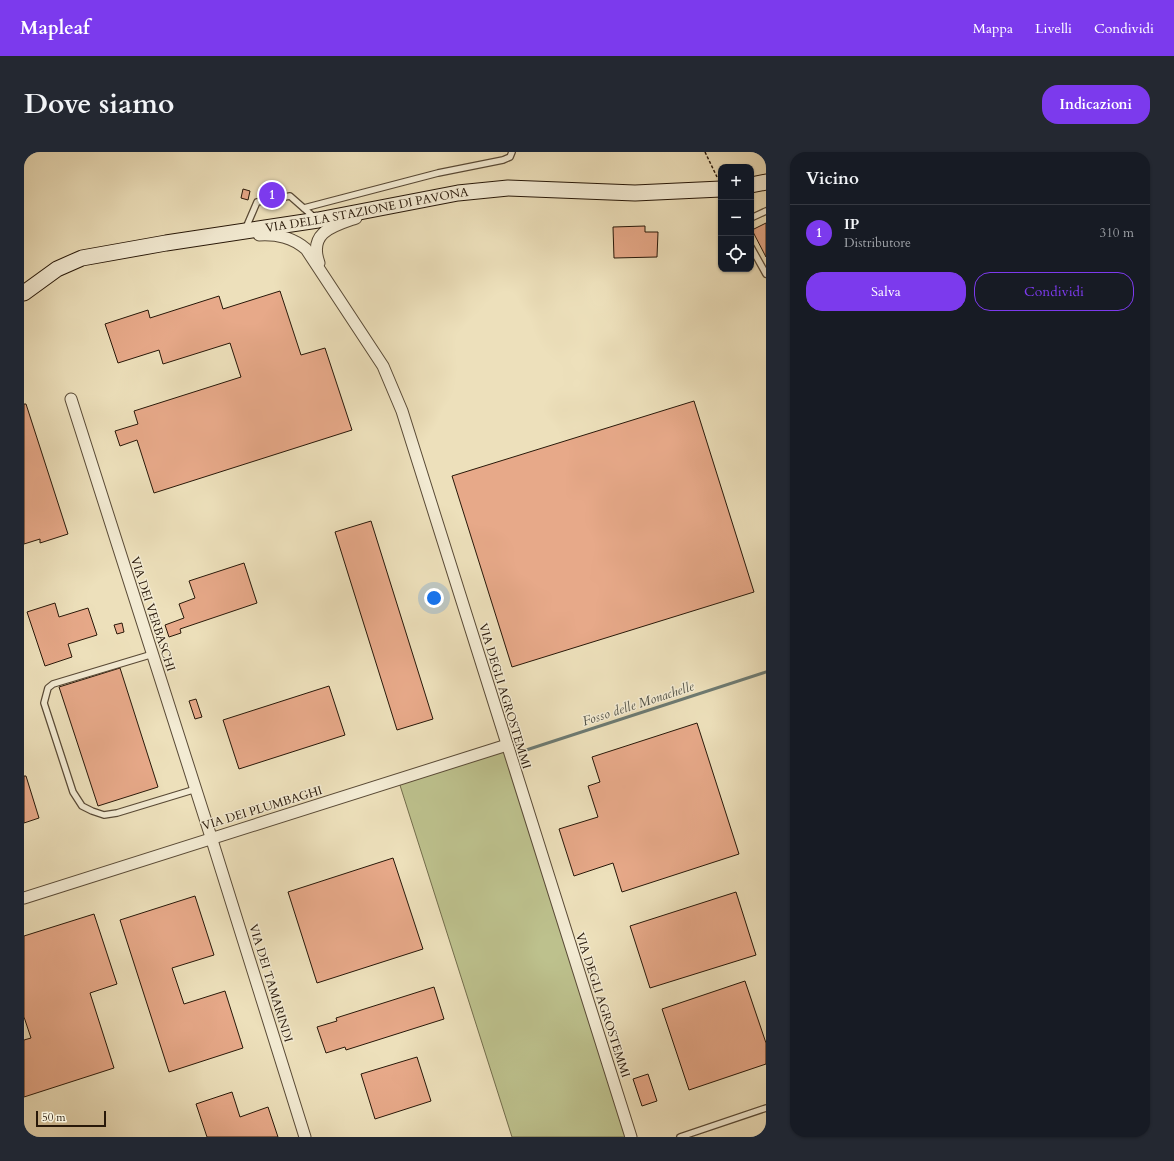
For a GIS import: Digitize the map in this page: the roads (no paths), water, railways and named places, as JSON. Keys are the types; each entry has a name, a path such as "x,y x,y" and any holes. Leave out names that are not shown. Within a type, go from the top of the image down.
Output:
{"main road":[{"path":"754,184 766,182"},
{"name":"VIA DELLA STAZIONE DI PAVONA","path":"24,293 58,269 73,261 99,255 202,237 318,220 458,193 508,188 629,193 718,185"}],"street":[{"name":"VIA DEGLI AGROSTEMMI","path":"325,276 316,250 317,242 321,235 336,225 381,209"},
{"name":"VIA DEGLI AGROSTEMMI","path":"202,237 268,234 284,237 298,243 306,249 325,276 383,366 402,411 631,1137"},
{"name":"VIA DEI VERBASCHI","path":"71,399 211,838"},
{"name":"VIA DEI PLUMBAGHI","path":"24,898 507,746"},
{"name":"VIA DEI TAMARINDI","path":"211,838 305,1137"}],"lane":[{"path":"304,208 438,173 503,160 510,157 512,152"},
{"path":"244,232 257,202 290,196 318,220"},
{"path":"754,217 766,211"},
{"path":"754,252 766,274"},
{"path":"153,654 53,684 48,688 44,703 72,792 82,806 104,815 117,813 196,789"},
{"path":"680,1137 766,1108"}],"waterway":[{"name":"Fosso delle Monachelle","path":"517,753 766,672"}],"place":[{"name":"IP","path":"272,195"}]}
